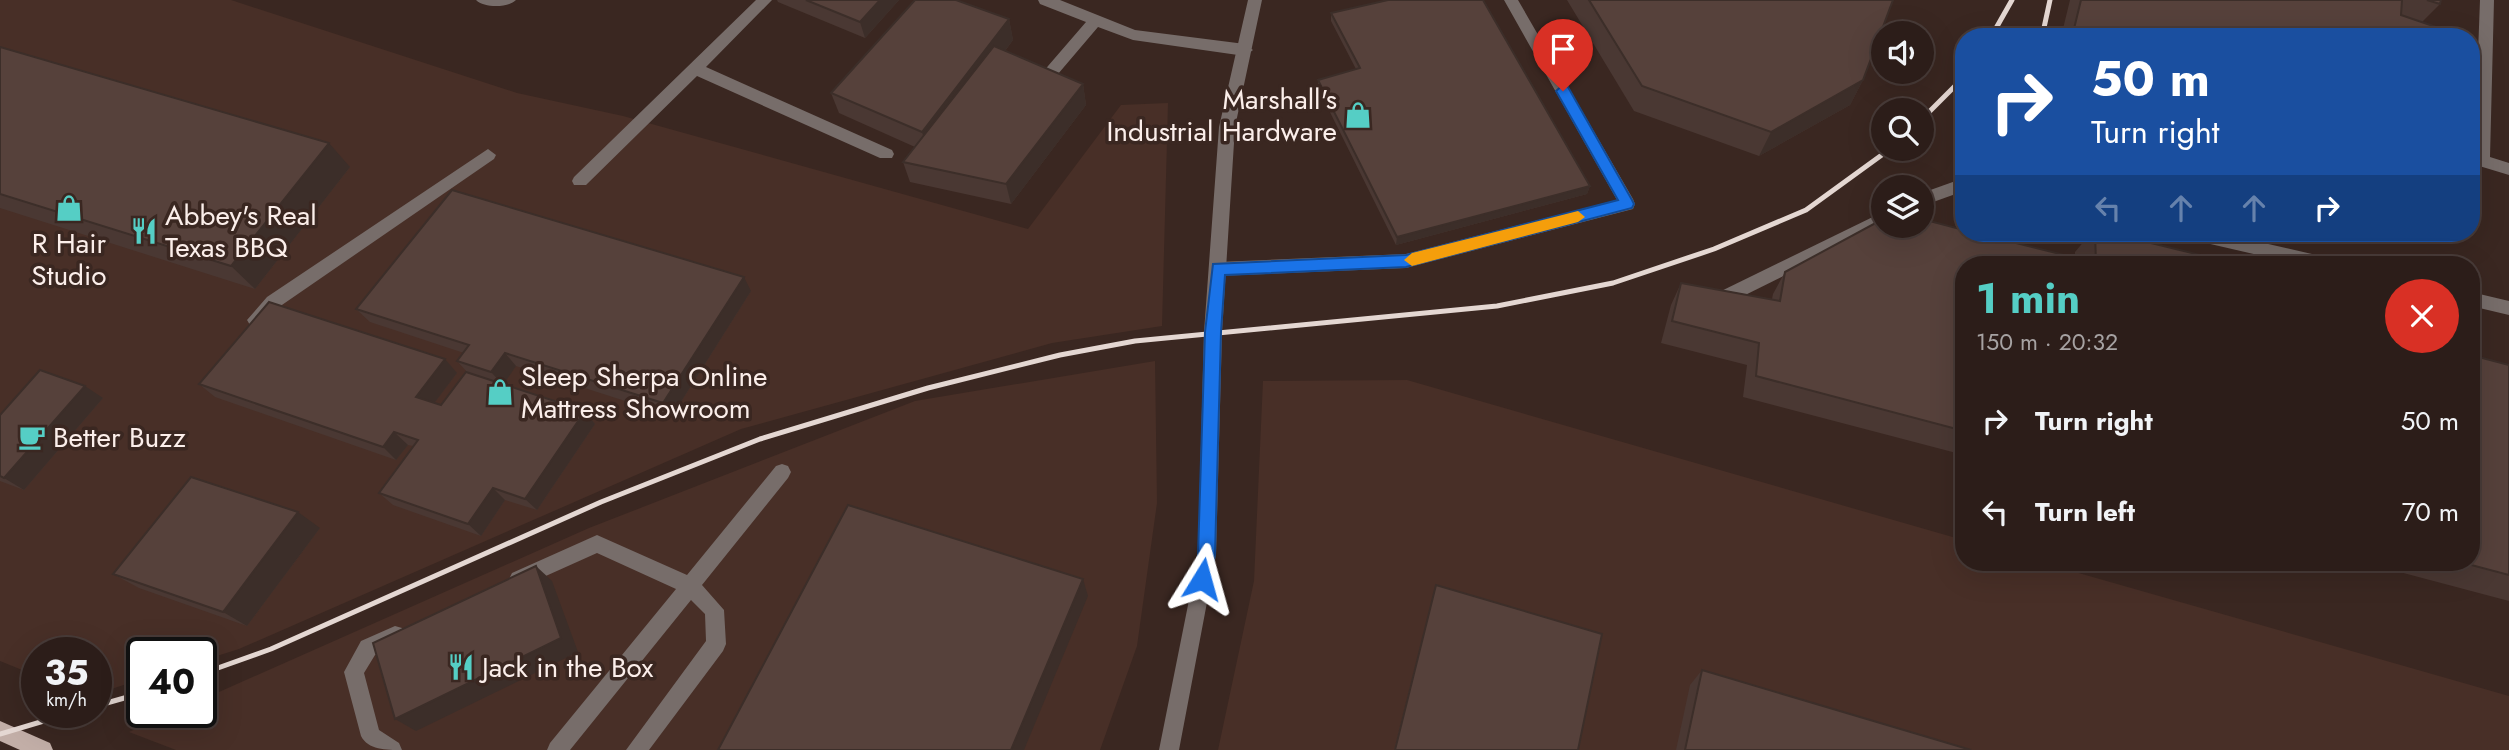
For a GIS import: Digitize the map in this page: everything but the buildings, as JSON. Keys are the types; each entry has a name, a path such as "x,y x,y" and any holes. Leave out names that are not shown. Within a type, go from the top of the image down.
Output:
{"main road":[{"path":"0,731 43,750"}],"street":[{"path":"483,0 509,0"},
{"path":"580,181 765,0"},
{"path":"1045,0 1133,35 1245,50"},
{"path":"1169,750 1207,555 1213,332 1227,127 1255,0"},
{"path":"1218,269 1406,261 1627,204 1511,0"},
{"path":"2487,0 2483,161 2509,169"},
{"path":"1053,70 1096,20"},
{"path":"695,69 886,154"},
{"path":"242,335 273,302 488,155"},
{"path":"1934,195 1955,187"},
{"path":"1717,301 1871,225"},
{"path":"2231,242 2291,256"},
{"path":"2480,301 2509,309"},
{"path":"557,750 782,472"},
{"path":"501,587 597,544 690,586 714,610 716,644 636,750"},
{"path":"392,750 371,736 354,672 368,648 416,626"}],"shaded area":[{"path":"0,0 231,0 517,93 623,116 1028,229 1121,105 1168,103 1162,326 1052,343 741,429 239,649 217,656 217,637 126,637 126,684 112,689 112,637 21,637 21,670 0,661"},
{"path":"1155,361 1157,503 1137,646 1100,750 176,750 129,732 138,728 217,728 217,693 589,528 915,401"},
{"path":"1407,380 1955,538 1955,571 2072,571 2509,696 2509,750 1218,750 1254,581 1263,381"}],"railway":[{"path":"1996,28 2012,0"},
{"path":"2044,28 2050,0"},
{"path":"1934,107 1955,86"},
{"path":"217,668 271,649 601,502 760,439 928,388 1060,355 1135,341 1497,306 1613,283 1714,249 1806,210 1873,161"},
{"path":"112,701 126,698"},
{"path":"0,734 21,728"}],"slow traffic":[{"path":"1412,260 1578,217"}],"place":[{"name":"Marshall's Industrial Hardware","path":"1358,115"},
{"name":"R Hair Studio","path":"69,208"},
{"name":"Abbey's Real Texas BBQ","path":"144,231"},
{"name":"Sleep Sherpa Online Mattress Showroom","path":"500,392"},
{"name":"Better Buzz","path":"32,437"},
{"name":"Jack in the Box","path":"461,667"}],"route":[{"path":"1202,579 1207,555 1213,332 1218,269 1406,261 1627,204 1563,91"}]}
